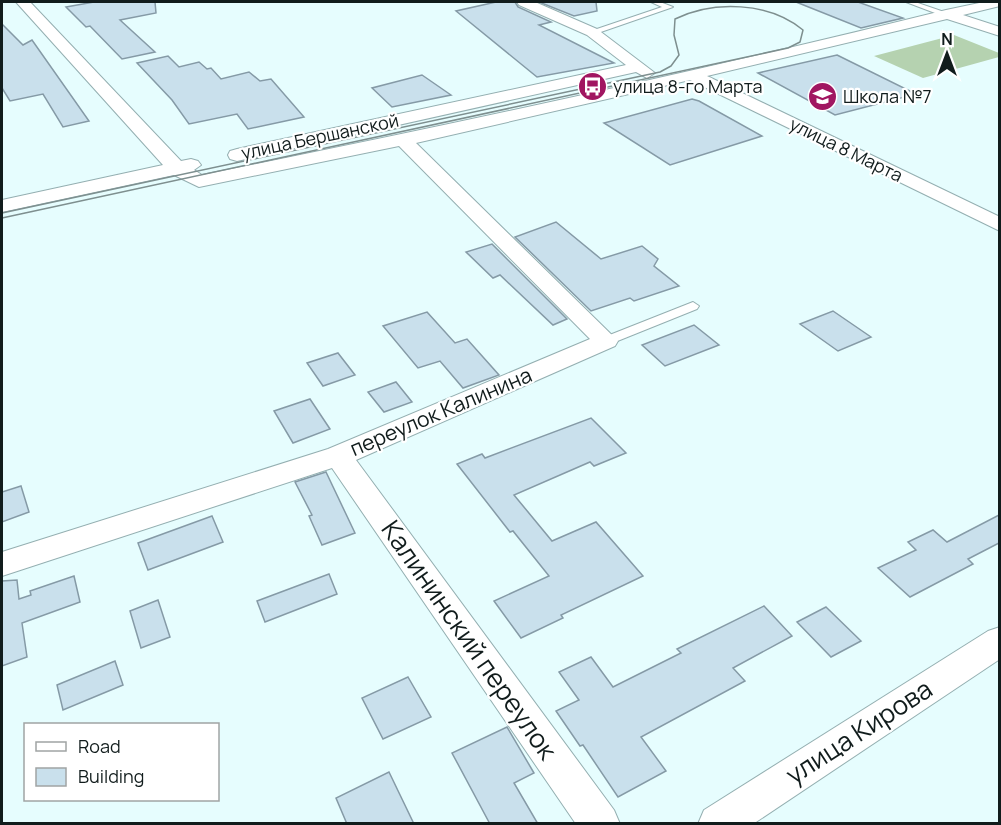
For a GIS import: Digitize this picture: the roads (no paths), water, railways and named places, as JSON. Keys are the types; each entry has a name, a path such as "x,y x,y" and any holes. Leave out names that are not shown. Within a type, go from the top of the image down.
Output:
{"street":[{"path":"23,2 176,168 199,181 403,140 692,75 999,2"},
{"path":"524,2 592,32 661,82"},
{"path":"946,14 999,32"},
{"name":"улица Бершанской","path":"2,206 638,67"},
{"name":"улица 8 Марта","path":"692,75 999,225"},
{"path":"403,140 606,341"},
{"name":"переулок Калинина","path":"2,564 338,456 606,341"},
{"name":"Калининский переулок","path":"338,456 600,824"},
{"name":"улица Кирова","path":"718,824 999,641"}],"lane":[{"path":"592,32 669,7 655,2"},
{"path":"910,2 946,14"},
{"path":"606,341 693,306"}],"tram line":[{"path":"2,213 660,72 671,66 679,55 674,35 675,19 707,9 724,7 758,9 774,14 803,30 800,42 788,48 2,218"}],"place":[{"name":"улица 8-го Марта","path":"592,87"},
{"name":"Школа №7","path":"822,97"}]}
